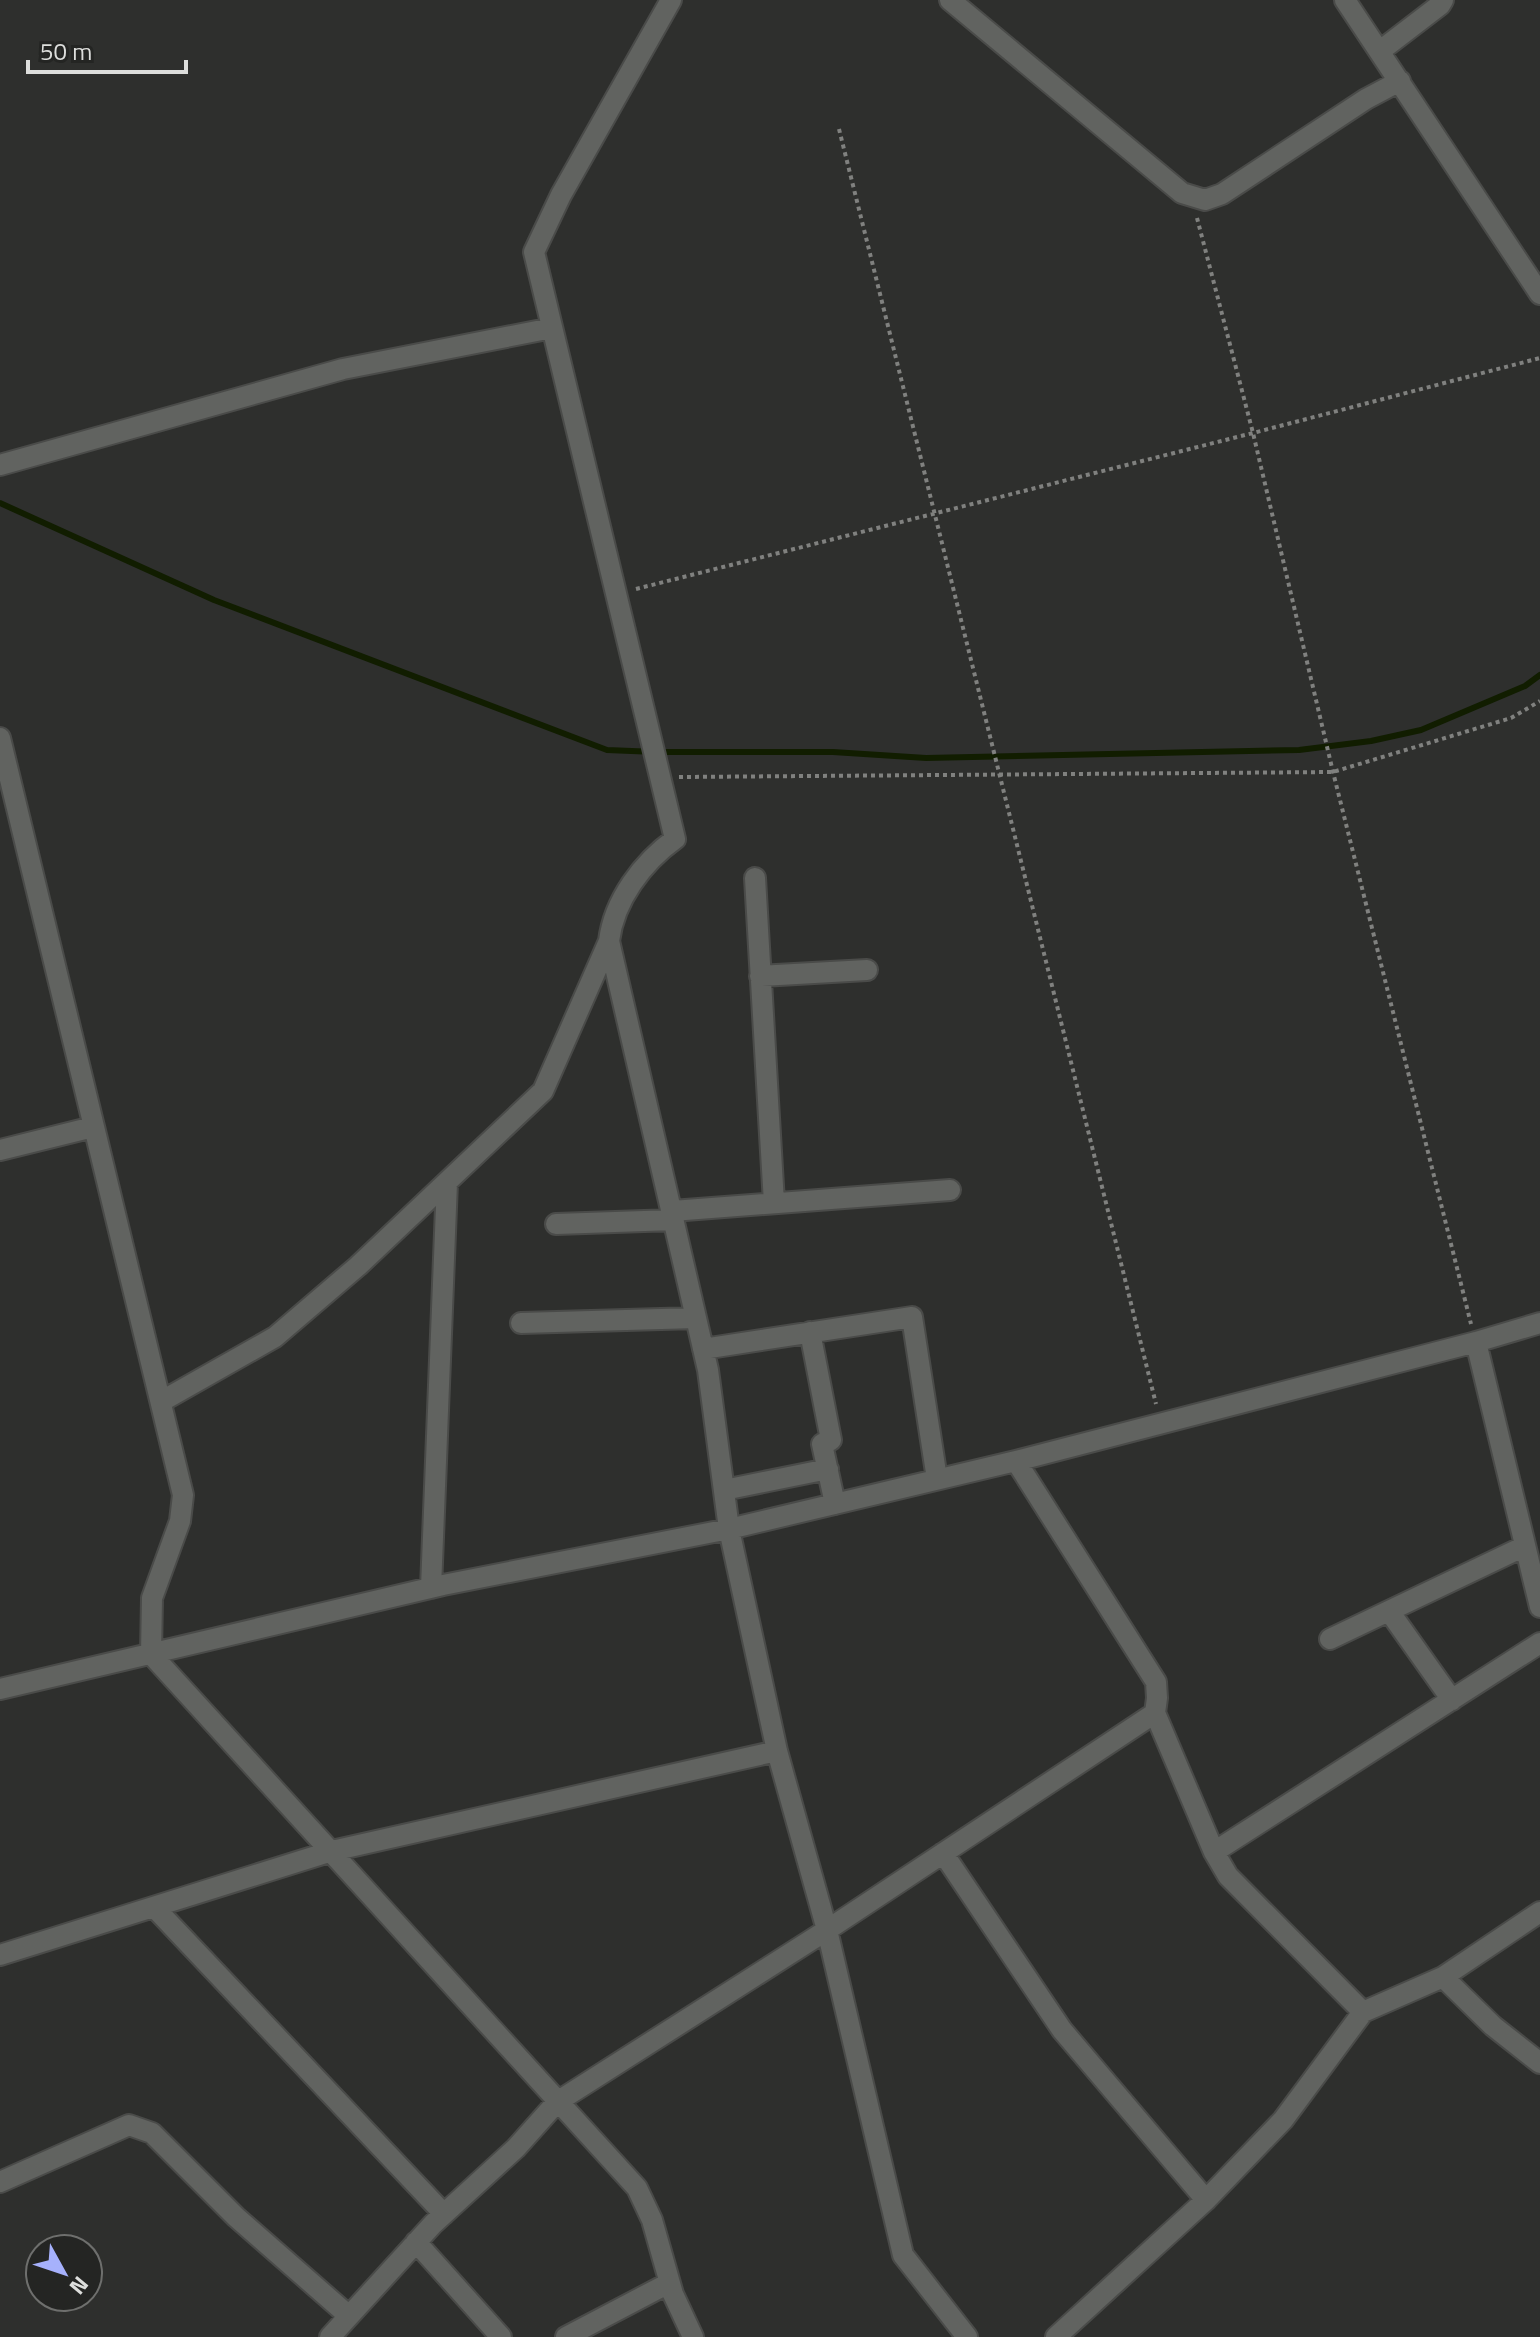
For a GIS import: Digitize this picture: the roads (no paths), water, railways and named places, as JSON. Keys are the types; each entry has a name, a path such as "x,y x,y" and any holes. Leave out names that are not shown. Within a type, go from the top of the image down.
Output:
{"street":[{"path":"162,1401 275,1337 358,1266 543,1091 609,941 611,925 625,893 658,851 675,839 534,252 561,195 671,0"},
{"path":"950,0 1182,193 1205,200 1222,194 1366,99 1400,81"},
{"path":"1345,0 1540,294"},
{"path":"1380,51 1443,0"},
{"path":"0,465 343,369 552,328"},
{"path":"0,738 183,1495 180,1521 152,1598 151,1654 637,2188 652,2220 669,2283 693,2337"},
{"path":"755,878 774,1203"},
{"path":"609,941 703,1349 729,1529 777,1751 827,1930 903,2255 967,2337"},
{"path":"760,976 867,970"},
{"path":"0,1150 93,1127"},
{"path":"431,1588 447,1182"},
{"path":"556,1224 950,1190"},
{"path":"703,1349 912,1317 937,1479"},
{"path":"521,1323 696,1318"},
{"path":"0,1689 431,1588 729,1529 1016,1461 1540,1323"},
{"path":"810,1332 831,1440 822,1444 835,1504"},
{"path":"1476,1342 1539,1595"},
{"path":"1016,1461 1156,1682 1155,1713 1214,1852 1228,1876 1363,2012"},
{"path":"724,1490 828,1469"},
{"path":"1330,1639 1525,1546"},
{"path":"1389,1611 1452,1700"},
{"path":"1214,1852 1540,1643"},
{"path":"330,2337 416,2242 516,2148 557,2102 827,1930 1155,1713"},
{"path":"0,1955 332,1851 777,1751"},
{"path":"943,1853 1062,2030 1206,2200"},
{"path":"154,1907 444,2214"},
{"path":"1056,2337 1206,2200 1283,2120 1363,2012 1443,1977 1540,1912"},
{"path":"1443,1977 1493,2026 1540,2063"},
{"path":"0,2182 129,2125 152,2133 236,2217 349,2316"},
{"path":"416,2242 501,2337"},
{"path":"566,2337 669,2283"}],"waterway":[{"path":"0,503 214,600 607,750 833,752 926,758 1299,750 1371,741 1421,730 1525,686 1540,675"}]}
